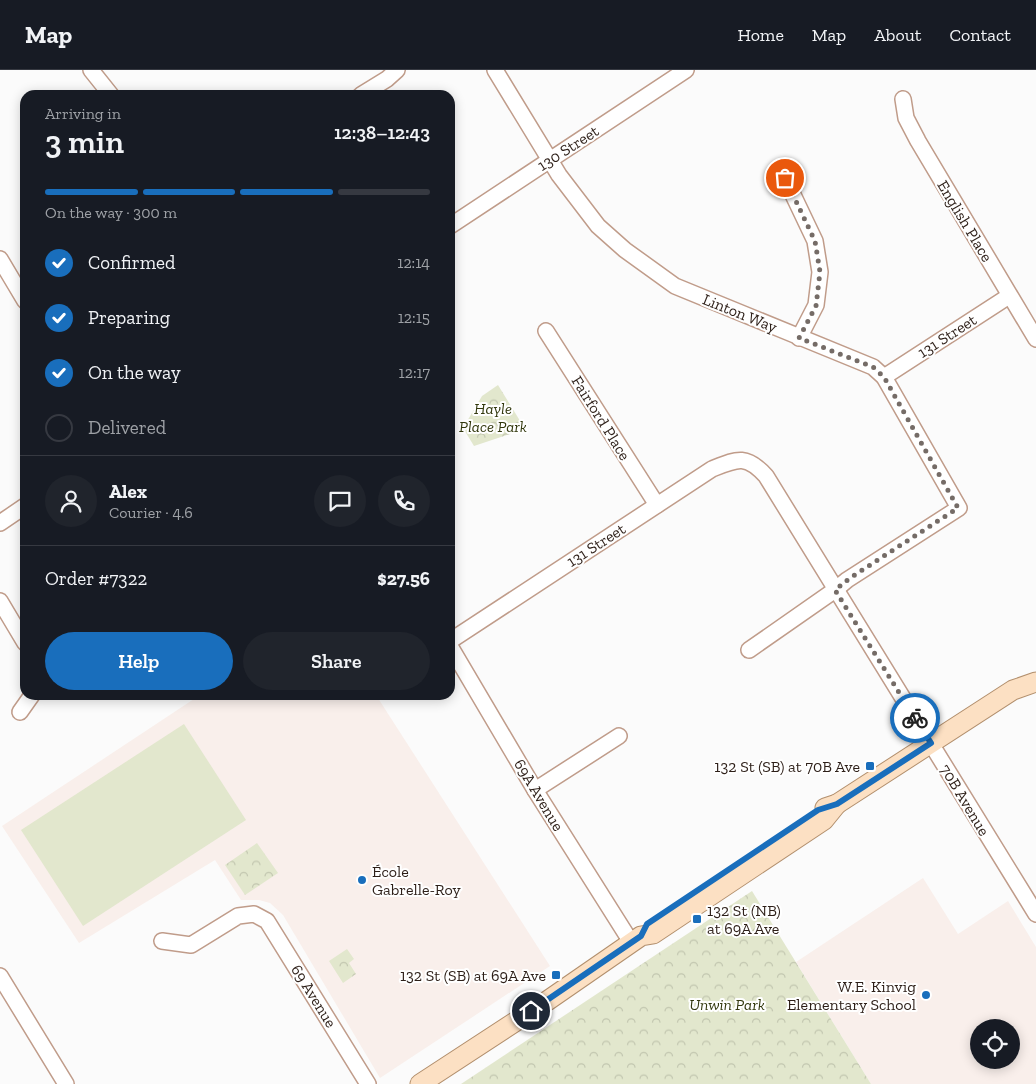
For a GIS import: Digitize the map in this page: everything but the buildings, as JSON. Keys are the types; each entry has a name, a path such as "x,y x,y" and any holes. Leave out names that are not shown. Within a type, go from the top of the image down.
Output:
{"main road":[{"path":"1013,690 1027,673 1036,667"},
{"path":"420,1084 547,1001 636,939 647,924 818,810 837,804 1013,690 1036,682"}],"street":[{"path":"91,70 107,90"},
{"path":"369,90 397,70"},
{"path":"495,70 550,160"},
{"name":"130 Street","path":"455,223 686,70"},
{"name":"English Place","path":"903,99 906,118 1036,339"},
{"name":"Linton Way","path":"550,160 559,175 598,226 625,250 675,286 873,367 884,377 958,508 850,578 835,590"},
{"path":"785,178 815,241 820,272 816,306 799,338"},
{"path":"0,259 20,292"},
{"name":"131 Street","path":"884,377 1009,296"},
{"name":"Fairford Place","path":"546,331 657,505"},
{"name":"131 Street","path":"455,638 712,468 732,461 747,461"},
{"name":"70B Avenue","path":"747,461 766,476 1036,914"},
{"path":"0,523 20,509"},
{"path":"749,650 835,590"},
{"path":"0,601 20,635"},
{"name":"69A Avenue","path":"455,655 534,790 636,939"},
{"path":"20,712 28,700"},
{"path":"534,790 618,736"},
{"name":"69 Avenue","path":"162,941 191,946 238,916 254,914 267,921 368,1084"},
{"path":"0,976 66,1084"}],"shaded area":[{"name":"École Gabrelle-Roy","path":"192,700 379,700 550,966 380,1078 283,915 270,903 259,900 241,900 215,860 79,943 2,826"},
{"name":"W.E. Kinvig Elementary School","path":"923,878 958,934 1008,901 1036,947 1036,1084 871,1084 796,962"}],"green space":[{"name":"Hayle Place Park","path":"498,385 525,429 474,446 463,428 482,396"},
{"path":"184,724 246,820 83,926 21,830"},
{"path":"257,843 278,873 245,895 225,865"},
{"name":"Unwin Park","path":"752,891 871,1084 461,1084"},
{"path":"347,949 354,959 349,963 356,974 343,983 329,961"}],"way so far":[{"path":"785,178 815,241 820,272 816,306 799,338 873,367 884,377 958,508 850,578 835,590 915,718"}],"place":[{"name":"132 St (SB) at 70B Ave","path":"870,766"},
{"name":"École Gabrelle-Roy","path":"362,880"},
{"name":"132 St (NB) at 69A Ave","path":"697,919"},
{"name":"132 St (SB) at 69A Ave","path":"556,975"},
{"name":"W.E. Kinvig Elementary School","path":"926,995"}],"route":[{"path":"531,1011 641,936 647,924 818,810 837,804 931,743 915,718"}]}
